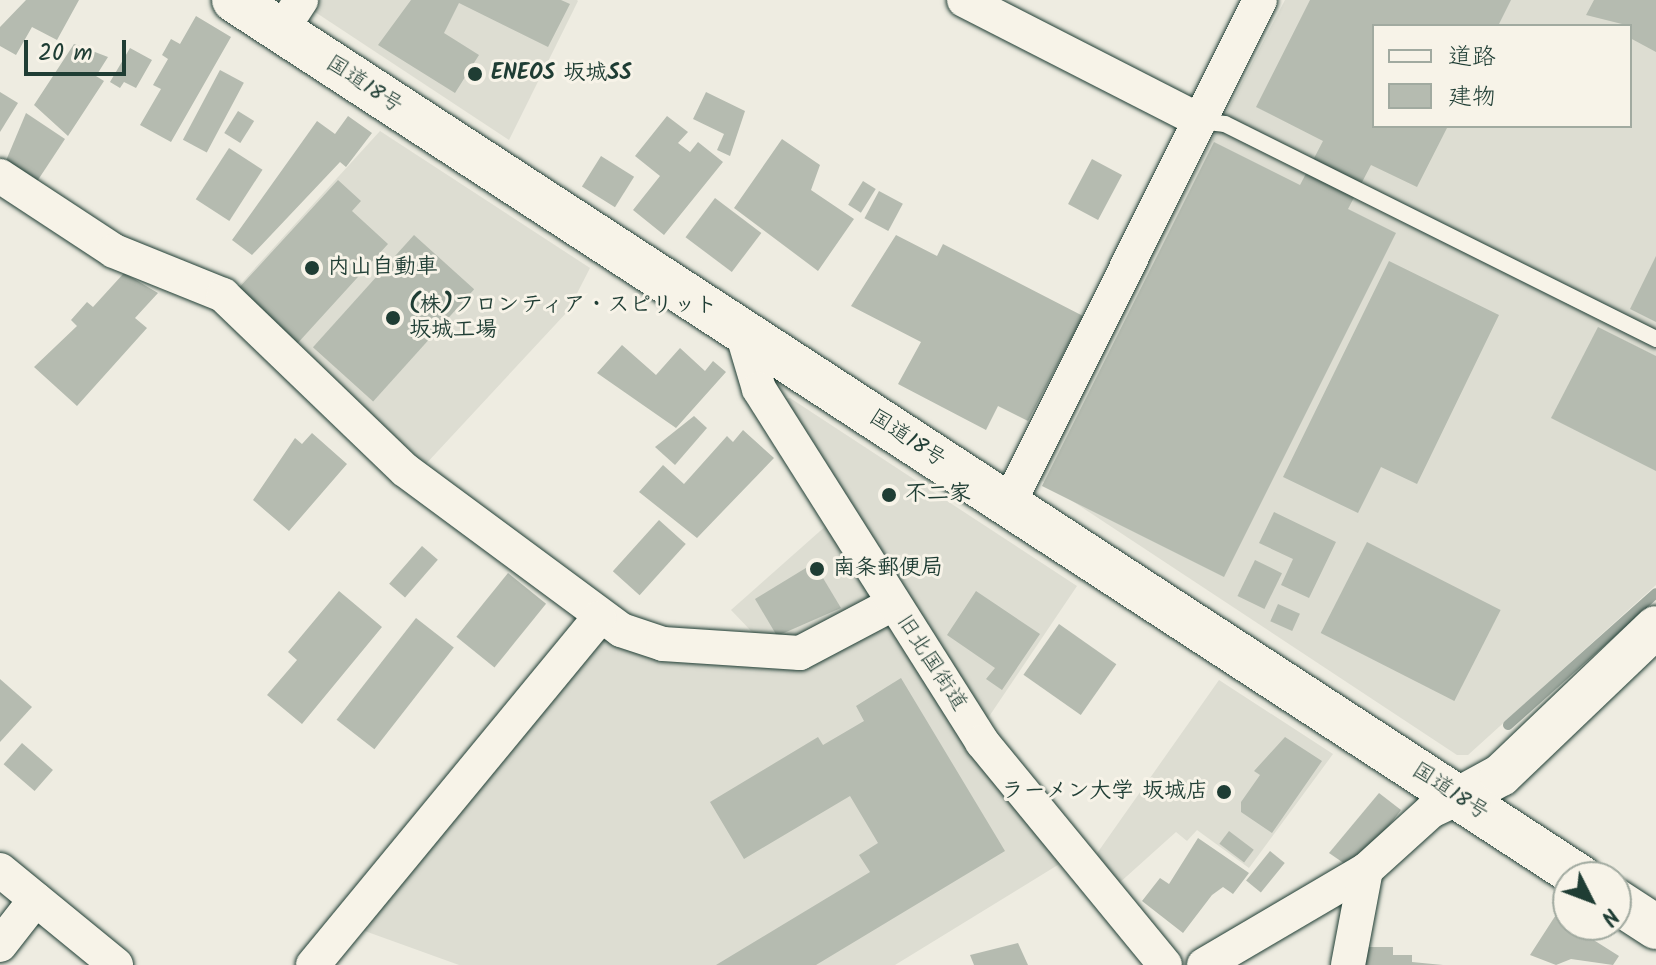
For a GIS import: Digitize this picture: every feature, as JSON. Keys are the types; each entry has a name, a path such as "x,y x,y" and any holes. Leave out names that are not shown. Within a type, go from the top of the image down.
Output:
{"highway":[{"name":"国道18号","path":"234,0 291,16 742,332 1555,861"},
{"path":"1632,911 1656,927"}],"street":[{"path":"964,0 1200,121"},
{"path":"1008,505 1260,0"},
{"path":"0,176 114,251 223,295 405,470 599,618 663,644 800,653 893,604"},
{"name":"旧北国街道","path":"742,332 759,389 982,742 1165,965"},
{"path":"313,965 599,618"},
{"path":"1204,965 1366,870 1431,811 1501,775 1656,627"},
{"path":"0,870 116,965"},
{"path":"1348,965 1366,870"},
{"path":"0,945 36,899"}],"lane":[{"path":"1200,121 1225,124 1656,339"}],"shaded area":[{"name":"ENEOS 坂城SS","path":"311,0 578,1 509,140 309,8"},
{"path":"1285,0 1656,0 1656,585 1468,755 1457,755 1036,477"},
{"path":"380,131 590,268 568,311 424,466 234,291"},
{"name":"不二家","path":"790,398 1077,586 986,721 785,399"},
{"name":"南条郵便局","path":"828,524 872,596 799,636 754,634 731,610"},
{"path":"890,624 1061,863 895,965 459,965 362,930 603,637 661,656"},
{"name":"ラーメン大学 坂城店","path":"1219,680 1333,754 1249,868 1197,830 1187,841 1176,832 1117,885 1093,859"}],"building":[{"path":"26,0 79,0 57,40 32,27 16,55 0,46 0,27"},
{"path":"411,0 561,0 570,4 548,47 459,3 444,33 479,55 455,93 378,45"},
{"path":"1310,0 1511,0 1499,24 1372,24 1372,128 1447,128 1417,187 1371,165 1348,209 1396,233 1224,577 1042,486 1214,142 1300,185 1323,141 1256,107"},
{"path":"1594,0 1656,0 1656,52 1632,39 1632,24 1586,15"},
{"path":"196,16 231,37 171,142 140,125 161,89 153,85 168,59 162,55 171,39 180,44"},
{"path":"74,44 108,57 96,76 104,81 68,136 34,105"},
{"path":"130,48 152,60 136,88 124,82 120,88 110,82"},
{"path":"220,70 244,83 207,152 183,140"},
{"path":"0,92 18,103 0,132"},
{"path":"706,92 745,111 730,156 717,150 724,134 693,119"},
{"path":"238,111 254,121 240,143 224,133"},
{"path":"26,113 65,139 36,183 5,163"},
{"path":"348,116 372,133 346,167 340,162 252,255 232,240 317,121 335,134"},
{"path":"667,116 688,132 678,143 690,152 698,142 723,162 664,235 633,210 660,176 635,156"},
{"path":"782,139 820,165 811,190 854,219 818,271 734,208"},
{"path":"229,148 263,170 229,221 196,199"},
{"path":"601,156 634,177 615,207 582,187"},
{"path":"1092,159 1122,175 1098,220 1068,204"},
{"name":"内山自動車","path":"338,180 361,201 352,211 388,244 296,345 236,291"},
{"path":"863,181 876,189 861,213 848,205"},
{"path":"879,191 903,204 888,231 864,218"},
{"path":"715,198 761,233 732,272 686,237"},
{"name":"(株)フロンティア・スピリット 坂城工場","path":"414,235 474,289 373,401 313,347"},
{"path":"896,235 937,256 943,244 1083,316 1028,421 998,406 986,430 898,384 921,342 851,306"},
{"path":"1656,256 1656,322 1630,309"},
{"path":"1389,261 1499,315 1417,484 1381,467 1358,513 1283,477"},
{"path":"124,273 158,293 135,318 147,328 77,406 34,367 77,326 71,320 87,302 93,307"},
{"path":"1598,327 1656,356 1656,471 1551,418"},
{"path":"622,345 656,375 680,348 705,371 713,361 726,372 676,428 597,373"},
{"path":"694,416 707,428 675,465 655,447"},
{"path":"743,430 774,458 697,538 639,492 663,465 684,484 727,436 733,442"},
{"path":"312,433 347,464 289,531 253,500 295,438 302,444"},
{"path":"1274,512 1336,542 1309,598 1281,585 1293,559 1259,543"},
{"path":"659,520 686,544 640,595 613,571"},
{"path":"1367,542 1501,610 1454,701 1321,633"},
{"path":"422,546 438,560 405,598 389,584"},
{"path":"1255,560 1282,573 1264,609 1237,596"},
{"path":"814,563 841,608 777,636 755,599"},
{"path":"508,573 546,604 494,668 456,637"},
{"path":"339,591 382,627 302,724 267,695 297,660 288,652"},
{"path":"976,591 1040,634 1002,690 986,679 995,668 947,635"},
{"path":"1278,604 1300,614 1292,631 1270,621"},
{"path":"416,618 454,648 374,749 337,720"},
{"path":"1059,624 1116,664 1081,715 1023,675"},
{"path":"901,678 1005,851 816,965 716,965 870,872 859,855 878,843 850,796 744,859 710,802 818,737 823,745 864,721 856,706"},
{"path":"0,679 32,707 0,742"},
{"path":"1285,737 1322,761 1272,833 1241,812 1241,802 1260,775 1254,771"},
{"path":"22,743 53,770 35,791 4,764"},
{"path":"1379,793 1401,810 1375,844 1345,864 1329,853"},
{"path":"1229,831 1254,850 1244,862 1219,844"},
{"path":"1198,838 1249,873 1233,894 1223,887 1212,895 1183,933 1142,901 1160,878 1169,884"},
{"path":"1270,851 1285,863 1261,892 1246,881"},
{"path":"1552,921 1552,941 1595,941 1619,956 1613,965 1571,959 1556,965 1530,955"},
{"path":"1018,943 1028,965 974,965 970,955"},
{"path":"1365,947 1393,947 1393,955 1412,955 1412,962 1443,965 1365,965"}],"waterway":[{"path":"1508,725 1656,593"}],"place":[{"name":"ENEOS 坂城SS","path":"475,74"},
{"name":"内山自動車","path":"312,268"},
{"name":"(株)フロンティア・スピリット 坂城工場","path":"393,318"},
{"name":"不二家","path":"889,495"},
{"name":"南条郵便局","path":"817,569"},
{"name":"ラーメン大学 坂城店","path":"1224,792"}]}
